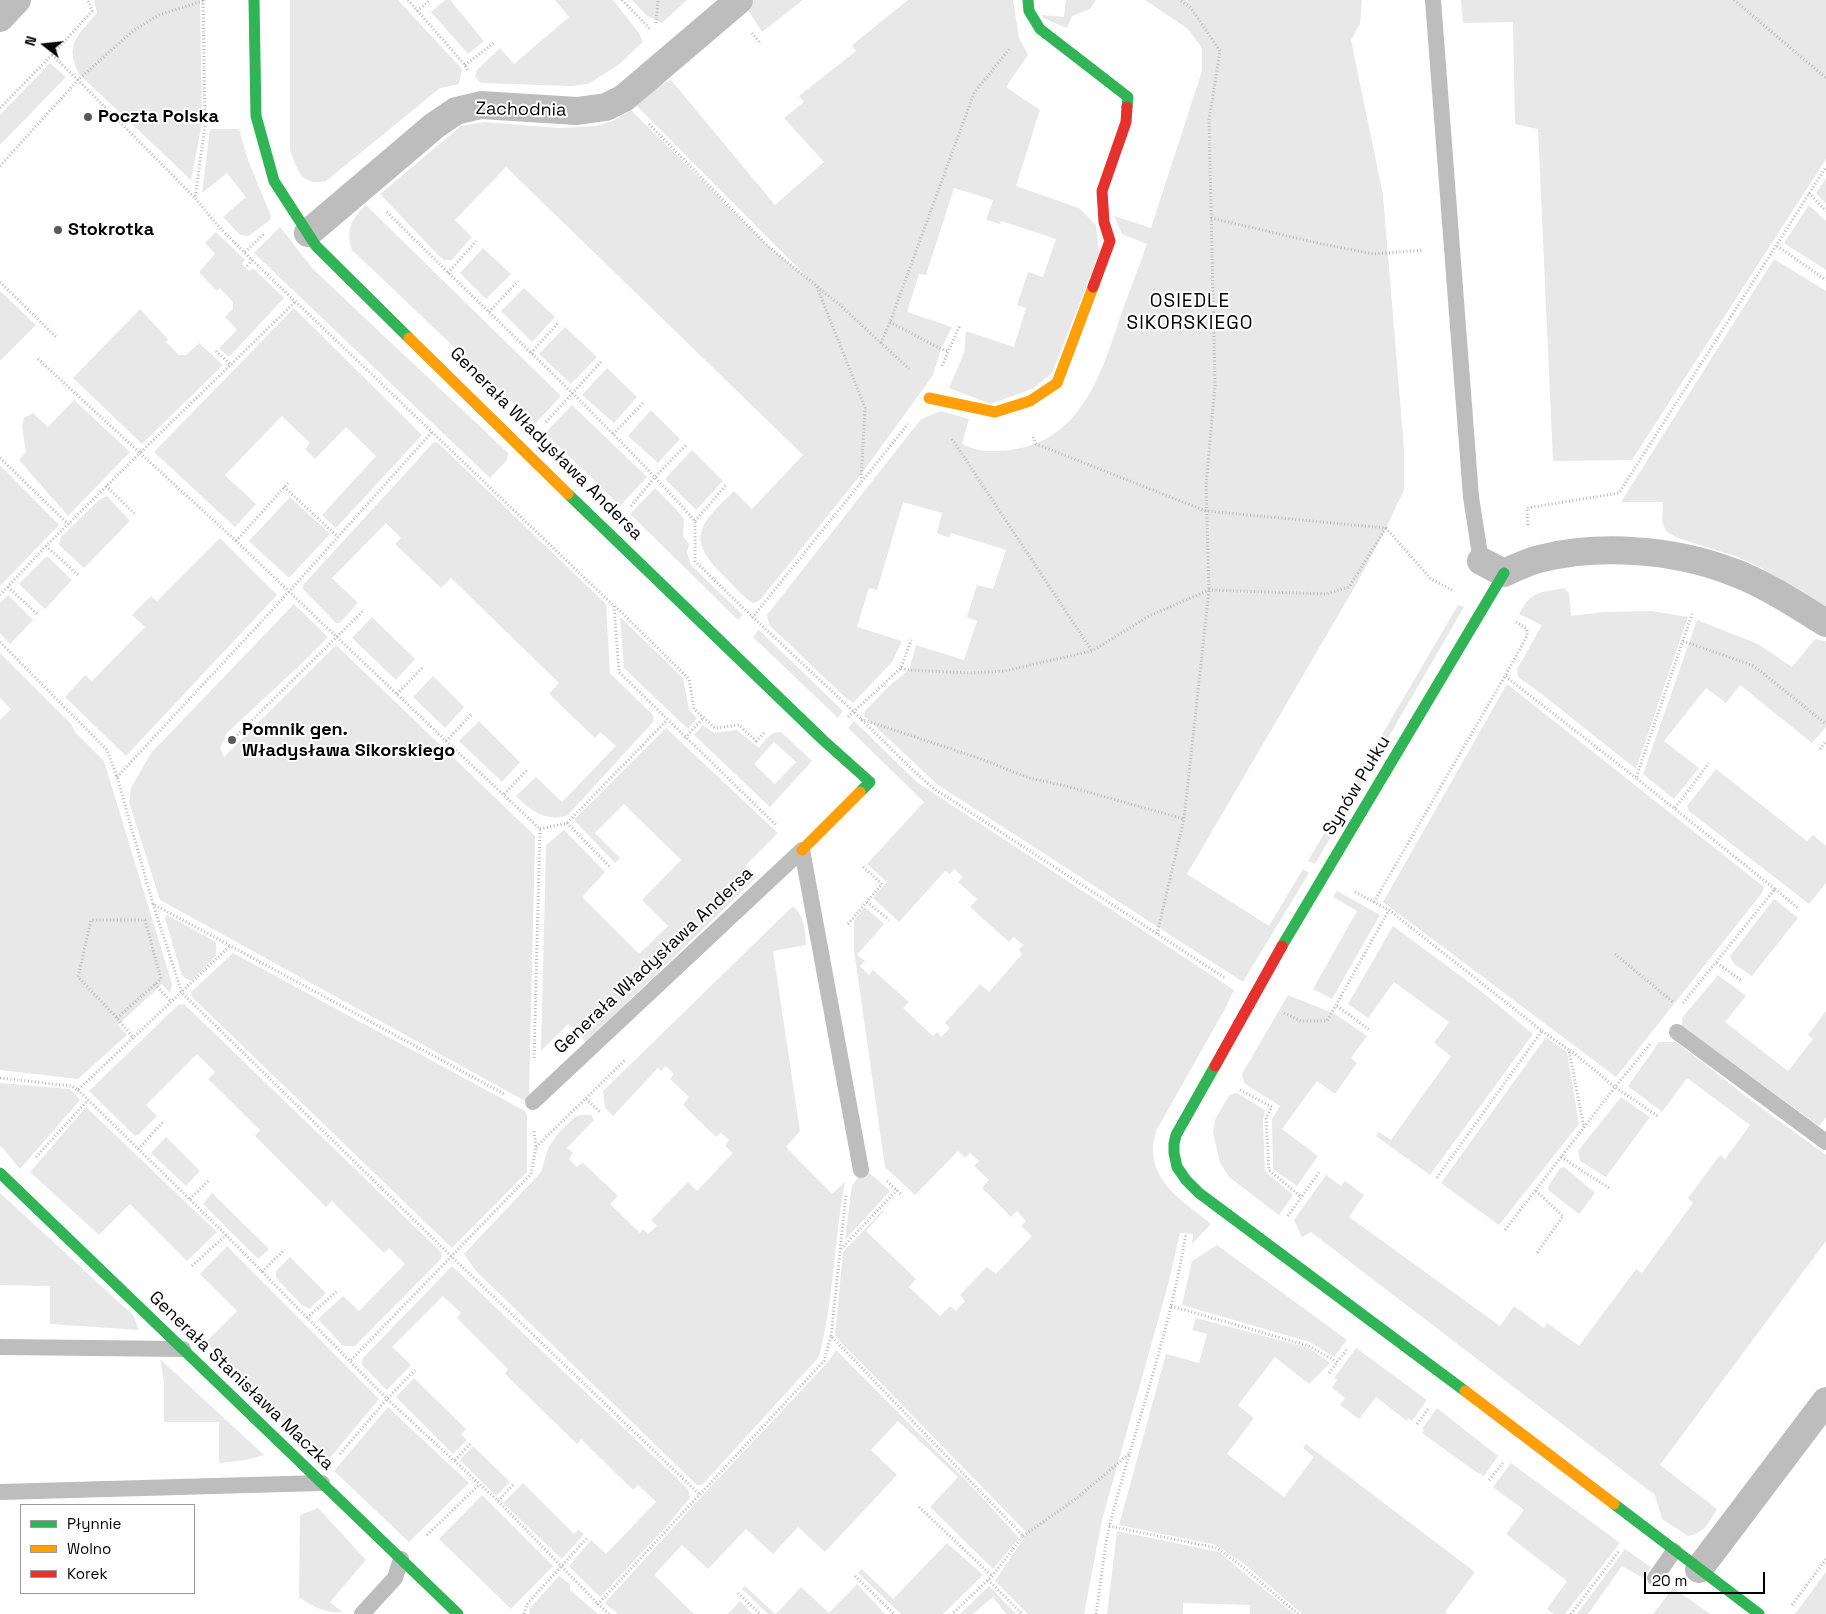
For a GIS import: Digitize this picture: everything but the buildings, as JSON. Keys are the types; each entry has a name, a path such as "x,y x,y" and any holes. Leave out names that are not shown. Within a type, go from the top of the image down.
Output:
{"street":[{"path":"0,18 17,0"},
{"name":"Generała Władysława Andersa","path":"254,0 256,116 274,181 316,246 608,534 823,740 870,782 802,850"},
{"name":"Zachodnia","path":"308,234 434,126 456,111 481,106 577,111 606,107 624,98 739,0"},
{"path":"929,398 995,412 1030,401 1056,383 1110,241 1104,222 1102,191 1126,122 1128,97 1040,29 1029,6"},
{"path":"1492,576 1538,559 1577,553 1628,551 1663,553 1730,571 1785,598 1826,623"},
{"name":"Synów Pułku","path":"1492,576 1253,996 1176,1135 1172,1152 1185,1180 1198,1193 1515,1428 1759,1614"},
{"name":"Generała Stanisława Maczka","path":"0,1173 458,1614"},
{"path":"1699,1569 1826,1401"}],"lane":[{"path":"1433,0 1472,497 1492,576"},
{"path":"802,850 860,1170"},
{"name":"Generała Władysława Andersa","path":"532,1106 802,850"},
{"path":"1676,1032 1826,1142"},
{"path":"0,1347 183,1349"},
{"path":"0,1492 321,1481"},
{"path":"1656,1578 1674,1551"},
{"path":"362,1614 395,1578 401,1559"}],"path":[{"path":"0,108 92,11 88,0"},
{"path":"0,166 78,80 134,30 159,15 203,0 206,126 195,198"},
{"path":"408,0 468,69 466,87 481,106"},
{"path":"417,11 430,0"},
{"path":"622,0 657,36"},
{"path":"656,28 658,0"},
{"path":"1157,934 1184,819 1209,590 1206,486 1215,385 1209,120 1220,51 1191,8 1180,0"},
{"path":"1734,0 1826,78"},
{"path":"881,343 974,93 1019,38 1029,6"},
{"path":"465,65 494,42"},
{"path":"52,55 195,198 252,260 433,431 689,679 694,709 703,718 715,728 738,725 756,741 767,730"},
{"path":"646,121 769,247 816,285 926,385 929,398 962,456 1092,651"},
{"path":"1528,527 1527,508 1619,493 1826,167"},
{"path":"1809,193 1826,211"},
{"path":"381,206 614,434 695,521"},
{"path":"1211,218 1373,254 1433,249 1452,241"},
{"path":"245,252 263,234"},
{"path":"448,273 476,241"},
{"path":"1777,246 1826,280"},
{"path":"246,266 252,260"},
{"path":"489,312 518,281"},
{"path":"0,282 57,338"},
{"path":"816,285 865,408 861,482"},
{"path":"0,595 106,486 296,301"},
{"path":"531,353 560,322"},
{"path":"890,322 949,351"},
{"path":"725,645 752,618 929,398 960,325"},
{"path":"216,351 231,365"},
{"path":"38,359 236,540 288,592 540,829 532,1106 536,1147 531,1174 351,1360"},
{"path":"571,394 602,362"},
{"path":"614,434 643,403"},
{"path":"1016,406 1036,444 1206,511 1386,528 1431,579"},
{"path":"117,777 288,592 433,431"},
{"path":"655,477 686,445"},
{"path":"0,458 68,524"},
{"path":"236,540 288,483"},
{"path":"726,484 695,521 695,561 752,618 861,719 913,772 933,788 1253,996"},
{"path":"106,486 136,515"},
{"path":"284,488 338,537"},
{"path":"901,668 970,674 995,671 1092,651 1149,616 1209,590 1327,594 1349,587 1386,528"},
{"path":"46,546 78,575"},
{"path":"8,587 38,615"},
{"path":"614,606 619,672 802,850"},
{"path":"232,740 364,610"},
{"path":"1636,778 1692,614"},
{"path":"853,712 901,668 911,640"},
{"path":"1683,641 1754,666 1826,724"},
{"path":"0,642 107,750 117,777 153,904 182,993 452,1257 699,1494"},
{"path":"397,694 423,667"},
{"path":"1374,902 1505,676"},
{"path":"1533,697 1800,909"},
{"path":"446,741 472,714"},
{"path":"685,738 703,718"},
{"path":"861,719 981,759 1029,778 1066,786 1184,819"},
{"path":"540,829 567,823 667,720"},
{"path":"1820,749 1826,741"},
{"path":"1675,808 1709,764"},
{"path":"504,794 528,769"},
{"path":"567,823 610,867"},
{"path":"863,867 882,884 867,902 888,920"},
{"path":"1615,954 1680,1008 1775,889"},
{"path":"153,904 532,1106"},
{"path":"1280,1011 1301,1021 1327,1022 1389,910 1615,1087 1659,1117"},
{"path":"118,1018 161,979 145,920 91,920 78,978 118,1018 134,1038"},
{"path":"78,1090 231,945"},
{"path":"1717,963 1742,981"},
{"path":"155,984 171,1002"},
{"path":"1337,1006 1371,1031"},
{"path":"1436,1179 1542,1031"},
{"path":"1505,1230 1655,1038"},
{"path":"1569,1050 1584,1128"},
{"path":"0,1078 72,1086 78,1090 190,1199 388,1399 480,1484 562,1567 580,1588 609,1614"},
{"path":"1235,1086 1272,1107 1266,1118 1269,1170 1301,1197"},
{"path":"586,1099 601,1113"},
{"path":"12,1184 88,1100"},
{"path":"138,1148 163,1122"},
{"path":"1561,1157 1609,1188"},
{"path":"1285,1219 1320,1171"},
{"path":"190,1199 209,1180"},
{"path":"840,1250 897,1190 901,1194"},
{"path":"1536,1191 1564,1216 1537,1253"},
{"path":"598,1604 824,1361 831,1336 847,1194"},
{"path":"1096,1614 1109,1526 1171,1306 1181,1266 1186,1233"},
{"path":"192,1266 226,1235"},
{"path":"262,1272 283,1251"},
{"path":"307,1318 337,1291"},
{"path":"1171,1306 1309,1346 1337,1362"},
{"path":"831,1336 1023,1536"},
{"path":"1329,1373 1349,1347"},
{"path":"321,1481 388,1399 416,1370"},
{"path":"1417,1424 1431,1406"},
{"path":"455,1460 470,1444"},
{"path":"952,1614 992,1576 1023,1536 1077,1498 1129,1454"},
{"path":"1489,1480 1508,1457"},
{"path":"401,1559 480,1484"},
{"path":"498,1502 513,1485"},
{"path":"920,1507 992,1576"},
{"path":"1109,1526 1217,1548 1244,1568 1298,1614"},
{"path":"524,1614 527,1604 588,1537"},
{"path":"1571,1614 1625,1543"},
{"path":"1789,1610 1826,1559"},
{"path":"855,1576 894,1614"},
{"path":"988,1580 1022,1614"},
{"path":"738,1593 760,1614"}],"shaded area":[{"path":"94,0 200,0 202,123 191,180 79,74 73,55 73,47 79,34 97,13"},
{"path":"290,0 398,0 462,69 459,84 440,88 326,181 318,182 305,179 298,170 290,150"},
{"path":"445,0 450,0 484,41 468,54 431,12"},
{"path":"555,0 613,0 639,33 643,42 617,66 588,84 572,86 481,83 475,77 477,70 500,48 514,64 569,17"},
{"path":"632,0 687,0 662,23 647,16"},
{"path":"754,0 803,0 762,32 746,7"},
{"path":"908,0 1013,0 1019,38 1028,55 1006,87 1040,110 1016,186 1079,208 1096,225 1099,254 1052,373 1034,388 991,404 949,388 964,353 966,331 1014,347 1026,308 1017,305 1028,272 1043,277 1056,239 1001,221 1000,224 986,220 993,200 954,188 926,275 919,274 907,312 952,327 941,349 933,375 862,473 761,599 752,603 712,563 704,551 701,532 712,513 734,491 752,509 803,455 506,167 455,220 472,237 452,260 444,260 438,255 380,194 461,126 485,122 559,128 595,126 613,121 631,110 769,247 809,279 636,105 655,87 671,80 775,205 824,162 784,118 804,102 799,96 856,51 852,45"},
{"path":"1066,0 1096,0 1090,9 1072,16 1067,28 1043,18 1042,15 1064,17"},
{"path":"1145,0 1362,0 1360,24 1351,40 1383,195 1404,449 1404,490 1357,583 1187,874 1269,926 1303,869 1309,873 1243,982 938,785 864,716 865,711 891,684 909,670 916,645 964,660 977,621 967,617 977,585 993,589 1006,550 951,533 949,538 937,533 942,513 903,502 877,590 869,588 857,627 902,641 892,662 853,703 769,625 767,615 921,419 941,411 969,419 962,444 973,449 985,451 1010,450 1035,444 1055,433 1072,418 1086,400 1106,358 1147,244 1122,234 1114,216 1151,228 1202,71 1202,48 1188,29"},
{"path":"1461,0 1826,0 1826,159 1632,460 1553,461 1538,129 1515,124 1513,22 1463,23"},
{"path":"50,63 66,77 0,145 0,115"},
{"path":"210,129 239,129 248,160 271,216 270,220 249,236 240,235 223,217 246,197 227,173 202,193"},
{"path":"1826,178 1826,204 1816,193"},
{"path":"366,205 561,396 535,424 352,250 349,236 351,225"},
{"path":"1809,205 1826,221 1826,270 1784,243"},
{"path":"280,227 313,269 508,453 507,460 490,478 254,253"},
{"path":"216,232 245,260 242,264 249,271 253,268 284,298 229,357 219,348 237,330 225,317 233,309 233,302 220,288 217,291 199,272 215,254 205,243"},
{"path":"483,248 511,274 486,299 460,273"},
{"path":"1774,259 1826,291 1826,612 1760,567 1735,556 1677,538 1666,531 1662,522 1663,502 1621,502"},
{"path":"524,288 555,317 532,342 501,311"},
{"path":"0,291 36,325 0,361"},
{"path":"294,308 422,435 336,528 322,515 376,456 346,427 315,459 305,449 310,443 282,416 225,475 256,504 235,527 154,452"},
{"path":"140,309 168,339 166,342 179,355 186,355 199,343 223,365 142,444 73,378"},
{"path":"565,327 597,357 571,384 539,354"},
{"path":"607,368 637,397 614,423 582,395"},
{"path":"74,400 130,452 68,516 19,460 26,452 22,426 24,418 33,413 48,427"},
{"path":"572,405 647,477 620,506 545,433"},
{"path":"651,410 680,439 658,463 628,436"},
{"path":"434,442 438,443 606,604 610,673 653,715 654,721 567,816 552,817 539,814 527,807 516,796 536,777 562,802 616,746 600,732 595,738 549,694 559,683 451,578 441,588 395,544 401,538 386,523 332,578 358,603 340,623 336,623 303,589 303,585"},
{"path":"692,450 723,481 696,510 665,479"},
{"path":"0,465 59,525 0,586"},
{"path":"655,488 684,519 683,536 689,544 687,552 691,565 743,615 738,620 630,514"},
{"path":"107,496 130,521 84,568 59,545 61,537 99,500"},
{"path":"290,497 330,534 289,578 249,541"},
{"path":"220,538 277,595 126,756 65,697 85,675 92,681 145,627 132,615 151,596 157,601"},
{"path":"47,556 72,580 45,609 19,584"},
{"path":"1564,588 1569,593 1571,616 1603,612 1652,611 1688,617 1636,769 1518,677 1517,669 1542,625 1519,614 1528,601 1537,594"},
{"path":"8,595 33,620 10,644 0,633 0,603"},
{"path":"294,604 328,637 227,733 220,748 224,757 336,645 535,836 529,1095 527,1102 160,900 129,802 131,788 151,753"},
{"path":"1458,605 1464,607 1315,864 1308,861"},
{"path":"372,617 415,659 396,680 352,638"},
{"path":"620,617 683,678 689,710 697,718 688,729 624,668"},
{"path":"1697,620 1758,644 1792,667 1815,639 1826,641 1826,727 1812,743 1740,685 1726,703 1706,688 1664,741 1699,768 1674,799 1643,774"},
{"path":"759,630 843,711 838,718 753,637"},
{"path":"0,653 71,724 75,732 104,761 172,984 170,993 162,984 118,1025 127,1035 78,1079 0,1070 0,720 11,709 0,698"},
{"path":"433,676 464,707 445,728 413,697"},
{"path":"1507,684 1764,887 1762,893 1616,1077 1383,902"},
{"path":"479,721 520,762 502,782 459,741"},
{"path":"854,721 918,783 1234,990 1156,1131 1153,1154 1160,1176 1174,1194 1211,1224 1192,1244 1193,1234 1180,1233 1168,1285 1102,1520 1084,1614 1028,1614 995,1581 1027,1533 835,1336 843,1252 883,1210 866,1231 916,1279 909,1287 940,1316 950,1306 956,1311 965,1301 960,1295 987,1267 996,1274 1032,1236 1021,1226 1026,1221 1017,1211 1011,1217 982,1188 989,1180 974,1166 979,1161 970,1153 965,1158 958,1151 915,1195 885,1167 854,950 854,921 865,907 884,924 857,955 865,961 860,966 869,975 873,970 909,1002 903,1008 933,1036 937,1032 941,1037 950,1028 945,1023 980,984 989,992 1022,954 1019,950 1023,945 1014,937 1009,942 970,907 977,899 958,882 963,877 954,869 950,874 945,871 899,922 873,898 887,882 867,864 924,802 848,728"},
{"path":"703,725 714,733 737,730 759,748 771,735 781,732 812,761 770,807 694,735","holes":["774,742 796,762 775,784 754,764"]},
{"path":"666,728 778,833 746,865 757,877 586,1042 568,1024 541,1051 546,845 564,830 605,872 582,897 639,954 668,926 642,900 681,860 624,804 595,833 620,858 615,863 574,820"},
{"path":"1716,769 1807,841 1813,835 1826,846 1826,883 1809,904 1689,811 1687,806"},
{"path":"1337,891 1380,915 1332,999 1313,989 1357,911 1333,897"},
{"path":"1774,899 1798,918 1752,976 1734,964 1730,956"},
{"path":"793,906 802,919 806,945 773,951 800,1131 786,1147 832,1194 845,1182 828,1314 819,1357 702,1485 697,1485 476,1271 464,1254 541,1172 548,1148 559,1132 575,1117 591,1115 594,1120 567,1148 573,1153 569,1159 577,1167 582,1162 618,1196 610,1204 640,1233 643,1229 648,1234 657,1226 651,1220 688,1182 697,1191 733,1153 725,1146 729,1140 721,1133 716,1137 683,1105 689,1097 670,1079 674,1074 666,1066 661,1071 658,1068 613,1116 605,1108 603,1091"},
{"path":"167,915 216,942 216,956 191,981 182,976 165,918"},
{"path":"1393,926 1482,992 1533,1034 1430,1175 1376,1136 1379,1132 1391,1140 1451,1056 1434,1043 1449,1022 1394,982 1368,1018 1348,1004"},
{"path":"233,953 525,1111 527,1115 527,1172 452,1248 192,997 191,992"},
{"path":"1718,975 1746,996 1725,1022 1788,1071 1813,1039 1808,1035 1826,1011 1826,1117 1819,1126 1682,1026 1682,1018"},
{"path":"1288,995 1335,1014 1367,1036 1351,1058 1357,1063 1335,1094 1317,1081 1282,1129 1318,1156 1297,1186 1273,1169 1272,1119 1280,1106 1244,1083 1242,1074"},
{"path":"184,1004 442,1253 441,1259 355,1346 343,1346 318,1319 343,1296 359,1311 405,1264 389,1248 384,1253 332,1201 326,1207 255,1136 260,1130 208,1079 215,1072 197,1054 146,1105 157,1116 135,1136 89,1091 178,1005"},
{"path":"1546,1037 1567,1052 1579,1124 1499,1225 1441,1183"},
{"path":"1659,1042 1676,1042 1826,1155 1826,1241 1660,1465 1717,1509 1709,1523 1702,1530 1688,1536 1662,1519 1655,1495 1311,1232 1302,1237 1294,1220 1326,1175 1341,1186 1345,1181 1364,1195 1349,1217 1500,1326 1514,1306 1544,1328 1547,1323 1579,1346 1636,1269 1642,1273 1693,1203 1688,1198 1720,1155 1725,1159 1750,1125 1687,1078 1662,1112 1628,1086"},
{"path":"0,1083 70,1089 80,1100 20,1169 0,1146"},
{"path":"1237,1093 1265,1110 1263,1121 1265,1171 1293,1195 1279,1215 1229,1177 1220,1163 1213,1132 1215,1120 1229,1095"},
{"path":"1621,1097 1650,1117 1606,1177 1580,1161 1578,1151"},
{"path":"86,1107 217,1232 187,1261 130,1204 99,1235 30,1172"},
{"path":"166,1137 200,1171 186,1186 151,1153"},
{"path":"1564,1167 1595,1193 1579,1214 1548,1190 1560,1168"},
{"path":"865,1169 890,1191 845,1240 852,1185"},
{"path":"0,1193 133,1315 139,1330 50,1324 50,1286 0,1285"},
{"path":"212,1193 269,1249 258,1259 203,1204"},
{"path":"1217,1245 1347,1340 1334,1357 1310,1342 1182,1305 1192,1261"},
{"path":"227,1246 379,1399 324,1465 206,1342 237,1311 200,1274"},
{"path":"290,1257 326,1293 309,1309 302,1305 276,1278 276,1271"},
{"path":"452,1266 688,1489 690,1498 664,1529 600,1597 569,1566 591,1540 606,1554 656,1502 638,1485 633,1490 581,1439 577,1444 505,1374 508,1369 457,1318 461,1313 443,1296 392,1347 411,1365 387,1390 362,1365 362,1359"},
{"path":"1196,1318 1309,1348 1330,1363 1309,1384 1275,1357 1238,1405 1254,1418 1227,1454 1284,1497 1314,1457 1303,1448 1306,1444 1475,1572 1445,1612 1447,1614 1302,1614 1247,1566 1216,1545 1119,1525 1166,1354 1199,1363 1207,1334 1192,1330"},
{"path":"1356,1348 1427,1400 1412,1421 1408,1418 1407,1421 1376,1397 1359,1419 1340,1405 1345,1398 1332,1388 1337,1380 1334,1378"},
{"path":"836,1350 979,1494 1019,1538 993,1569 930,1507 958,1477 898,1421 871,1450 897,1475 825,1552 798,1527 773,1554 746,1529 708,1569 682,1545 654,1575 694,1614 618,1614 605,1603 701,1497 828,1362"},
{"path":"160,1359 264,1455 246,1460 219,1463 219,1422 164,1422 164,1382"},
{"path":"414,1378 466,1429 461,1434 467,1440 453,1454 396,1397"},
{"path":"388,1407 469,1483 409,1542 334,1471"},
{"path":"1437,1408 1498,1456 1484,1476 1422,1433 1424,1430 1422,1429"},
{"path":"473,1446 510,1482 496,1496 460,1460"},
{"path":"1511,1463 1620,1543 1565,1614 1554,1614 1547,1609 1567,1581 1506,1534 1524,1510 1493,1487"},
{"path":"523,1483 574,1534 579,1530 584,1534 562,1559 503,1503"},
{"path":"482,1495 553,1566 511,1609 439,1539"},
{"path":"318,1508 366,1560 330,1602 342,1612 330,1612 319,1609 299,1597 300,1515"},
{"path":"1117,1531 1219,1552 1294,1614 1250,1614 1250,1605 1183,1603 1183,1614 1107,1614"},
{"path":"947,1543 983,1575 943,1614 901,1614 858,1573 862,1569 893,1599"},
{"path":"1625,1549 1651,1567 1643,1578 1622,1566 1588,1614 1577,1614"},
{"path":"1826,1572 1826,1614 1795,1614"},
{"path":"559,1576 570,1584 570,1590 598,1614 529,1614 530,1608"},
{"path":"857,1584 885,1614 776,1614 801,1587 829,1613"},
{"path":"745,1586 775,1614 768,1614 742,1589"},
{"path":"989,1586 1016,1614 1006,1614 993,1597 973,1614 960,1614"},
{"path":"1673,1588 1710,1614 1653,1614"},
{"path":"740,1601 752,1614 728,1614"}],"traffic: fast":[{"path":"254,0 256,116 274,181 316,246 409,338"},
{"path":"1028,0 1029,11 1040,29 1128,97 1127,107"},
{"path":"568,494 823,740 870,782 860,792"},
{"path":"1282,946 1504,573"},
{"path":"1215,1066 1176,1135 1174,1153 1177,1167 1186,1180 1199,1193 1465,1391"},
{"path":"0,1173 458,1614"},
{"path":"1614,1504 1759,1614"}],"traffic: slow":[{"path":"929,398 995,412 1030,401 1057,383 1093,287"},
{"path":"409,338 568,494"},
{"path":"802,850 860,792"},
{"path":"1465,1391 1614,1504"}],"traffic: jam":[{"path":"1093,287 1110,241 1104,222 1102,191 1126,122 1127,107"},
{"path":"1215,1066 1282,946"}],"place":[{"name":"Poczta Polska","path":"88,117"},
{"name":"Stokrotka","path":"58,230"},
{"name":"Pomnik gen. Władysława Sikorskiego","path":"232,740"}],"district":[{"name":"OSIEDLE SIKORSKIEGO","path":"1190,313"}]}
